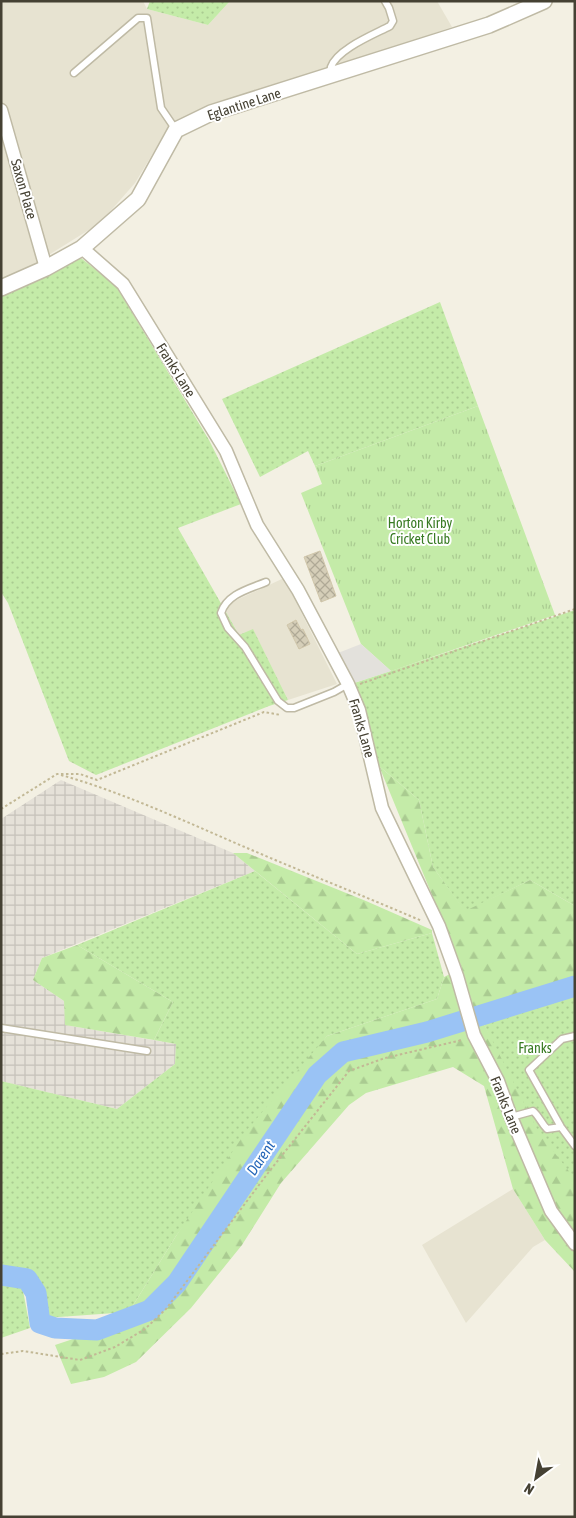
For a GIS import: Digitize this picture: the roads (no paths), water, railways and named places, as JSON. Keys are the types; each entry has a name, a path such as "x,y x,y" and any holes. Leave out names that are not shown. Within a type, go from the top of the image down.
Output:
{"street":[{"name":"Eglantine Lane","path":"176,130 211,113 489,25 544,1"},
{"name":"Saxon Place","path":"1,110 46,268"},
{"path":"1,288 46,268 82,248 138,199 176,130"},
{"name":"Franks Lane","path":"82,248 123,284 226,451 257,525 298,590 349,686 360,710 382,808 439,926 457,976 474,1035 498,1081 510,1117 551,1212 575,1244"}],"lane":[{"path":"330,76 331,67 337,58 353,46 390,26 394,21 385,1"},
{"path":"74,73 138,18 147,18 161,108 176,130"},
{"path":"266,582 231,598 224,604 221,613 228,628 244,647 278,701 287,708 294,708 349,686"},
{"path":"1,1028 148,1051"},
{"path":"575,1036 562,1039 529,1070 561,1127 575,1146"},
{"path":"510,1117 534,1111 538,1115 540,1123 547,1129 561,1127"}],"waterway":[{"name":"Darent","path":"1,1275 27,1279 36,1293 40,1323 55,1328 97,1330 150,1310 177,1283 317,1075 343,1052 427,1032 575,986"}],"park label":[{"name":"Horton Kirby Cricket Club","path":"420,532"},
{"name":"Franks","path":"535,1048"}]}
